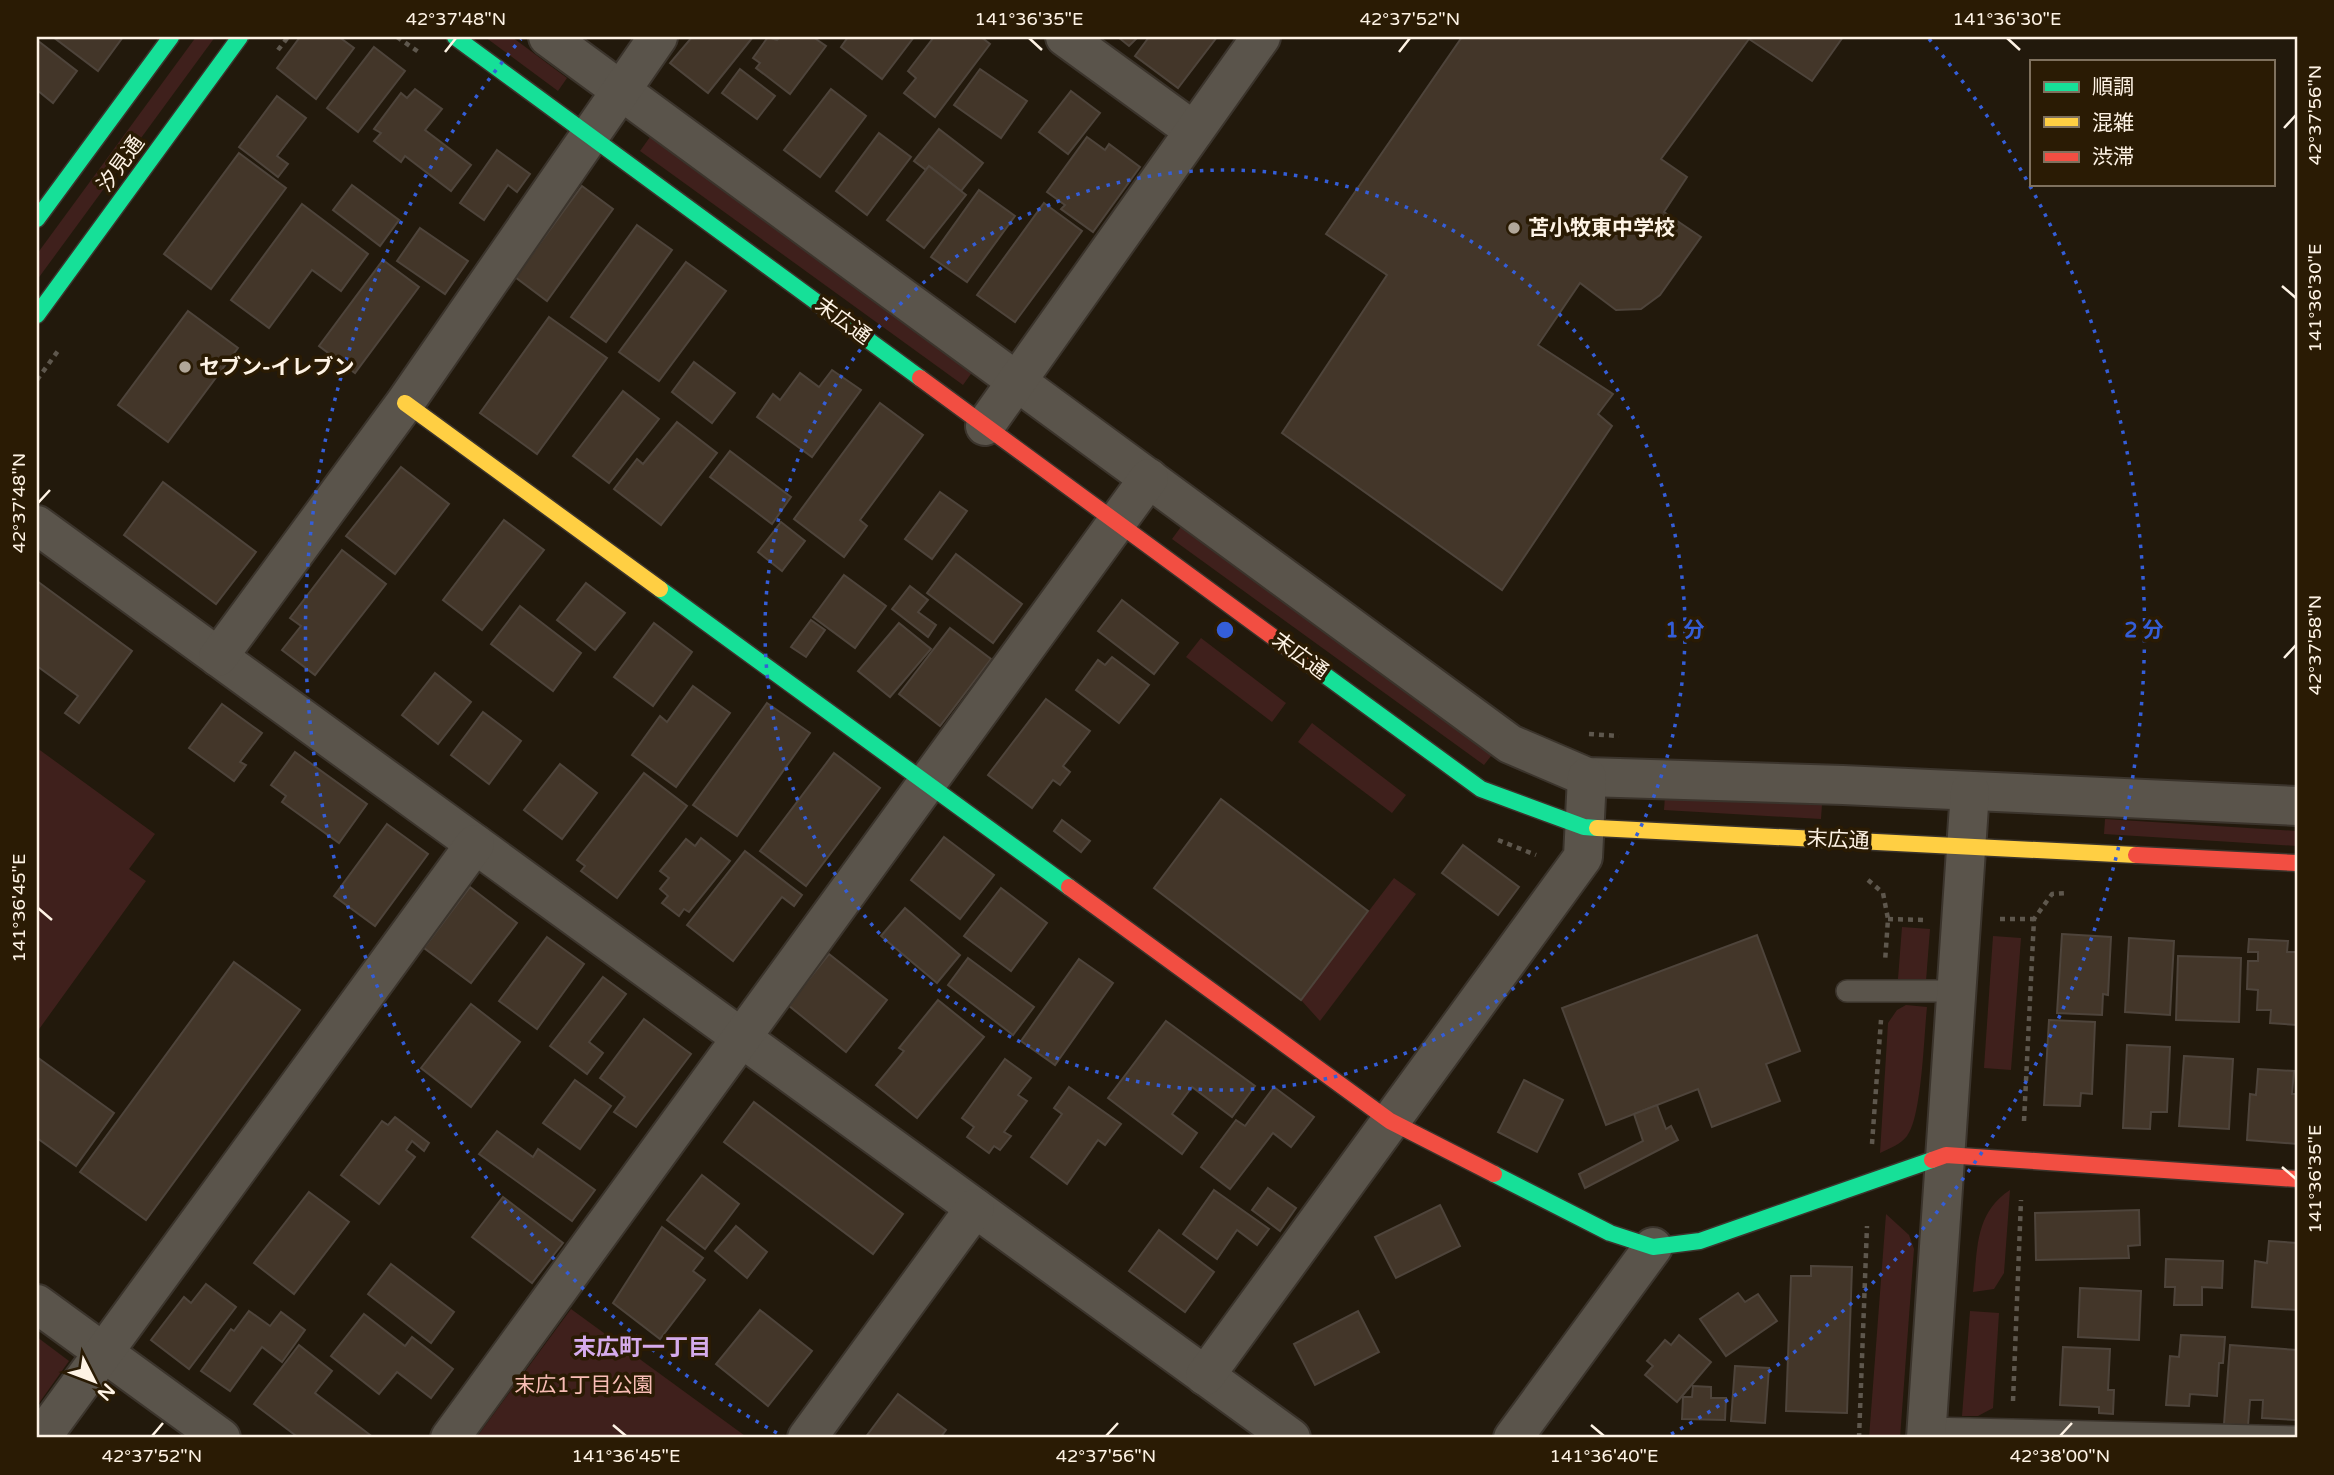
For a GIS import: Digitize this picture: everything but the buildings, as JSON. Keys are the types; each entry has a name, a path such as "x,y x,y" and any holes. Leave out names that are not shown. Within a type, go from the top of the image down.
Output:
{"street":[{"name":"汐見通","path":"37,219 171,37"},
{"name":"汐見通","path":"37,315 240,37"},
{"name":"末広通","path":"455,37 1482,789 1584,827 2297,863"},
{"path":"548,37 1510,744 1587,777 2297,806"},
{"path":"218,657 405,403 659,37"},
{"path":"1065,37 1194,131"},
{"path":"985,426 1261,37"},
{"path":"405,403 1390,1121 1610,1233 1653,1247 1700,1241 1869,1184 1945,1155 2297,1179"},
{"path":"450,1438 1149,478"},
{"path":"37,525 1290,1438"},
{"path":"1205,1376 1583,857 1587,777"},
{"path":"1926,1433 1970,791"},
{"path":"41,1438 475,844"},
{"path":"807,1438 975,1208"},
{"path":"1515,1438 1653,1247"},
{"path":"37,1304 221,1438"}],"lane":[{"path":"1847,990 1957,991"},
{"path":"1926,1433 2011,1430 2297,1437"}],"path":[{"path":"1577,733 1631,737"},
{"path":"2011,1430 2034,919 2052,894 2066,893"}],"green space":[{"path":"196,37 215,37 37,280 37,254"},
{"path":"485,37 512,37 567,78 558,91"},
{"path":"650,137 973,371 963,385 640,151"},
{"path":"1183,524 1495,751 1484,765 1172,539"},
{"path":"1201,638 1286,703 1272,722 1186,657"},
{"path":"1312,723 1406,795 1392,813 1298,742"},
{"path":"37,748 155,834 129,869 146,881 37,1032"},
{"path":"1665,796 1822,804 1821,819 1664,810"},
{"path":"2105,819 2297,831 2297,846 2104,834"},
{"path":"1394,878 1416,894 1320,1021 1301,1000"},
{"path":"1902,927 1930,929 1926,981 1898,979"},
{"path":"1993,936 2021,938 2011,1070 1984,1068"},
{"path":"1906,1005 1927,1007 1922,1075 1916,1112 1907,1136 1880,1153 1888,1023 1897,1010"},
{"path":"2010,1190 2004,1273 1994,1289 1973,1292 1977,1249 1983,1223 1998,1200"},
{"path":"1886,1214 1909,1235 1914,1249 1900,1438 1869,1438"},
{"name":"末広1丁目公園","path":"571,1309 748,1438 476,1438"},
{"path":"1970,1311 1999,1313 1993,1408 1978,1416 1962,1416"},
{"path":"37,1337 69,1361 37,1406"}],"traffic: fast":[{"path":"37,219 171,37"},
{"path":"37,315 240,37"},
{"path":"455,37 920,378"},
{"path":"660,589 1069,887"},
{"path":"1318,670 1481,789 1584,827 1597,828"},
{"path":"1494,1174 1610,1233 1653,1247 1700,1241 1932,1160"}],"traffic: slow":[{"path":"405,403 660,589"},
{"path":"1597,828 2136,855"}],"traffic: jam":[{"path":"920,378 1318,670"},
{"path":"2136,855 2297,863"},
{"path":"1069,887 1390,1121 1494,1174"},
{"path":"1932,1160 1946,1155 2297,1179"}],"place":[{"name":"苫小牧東中学校","path":"1514,228"},
{"name":"セブン-イレブン","path":"185,367"}],"district":[{"name":"末広町一丁目","path":"642,1348"}]}
